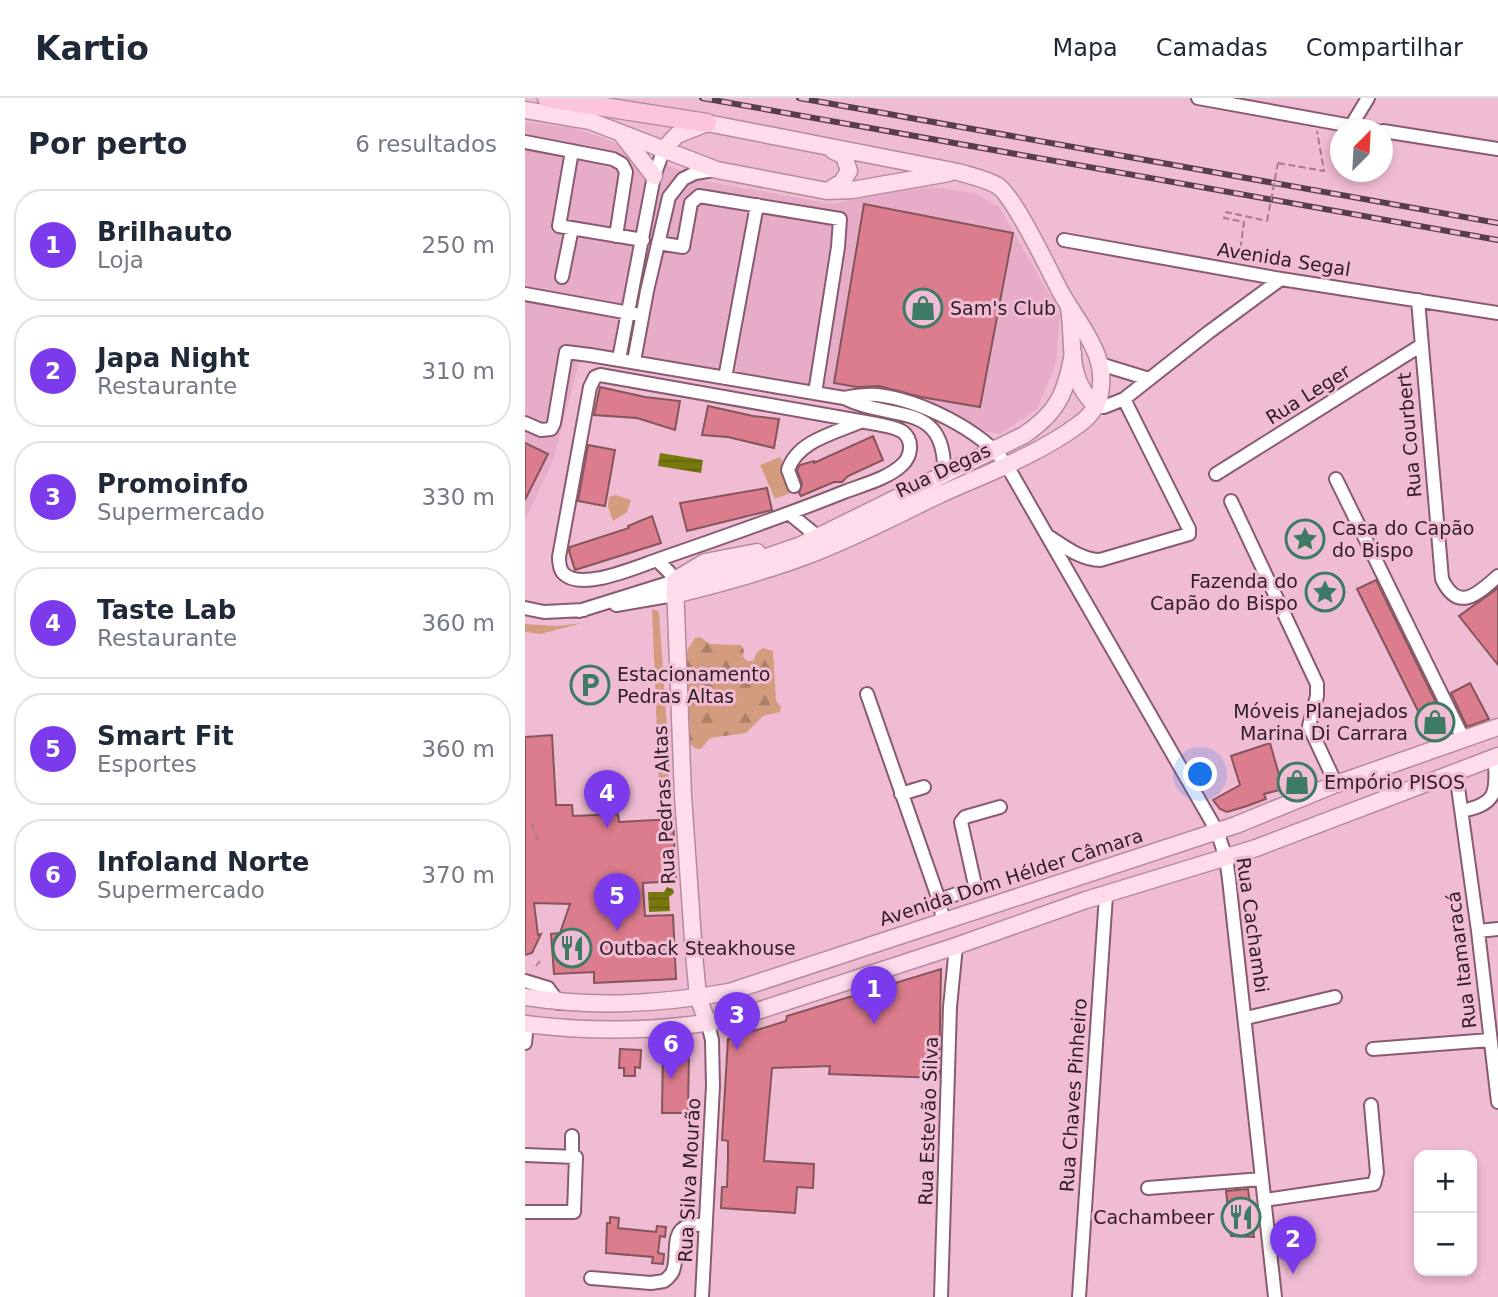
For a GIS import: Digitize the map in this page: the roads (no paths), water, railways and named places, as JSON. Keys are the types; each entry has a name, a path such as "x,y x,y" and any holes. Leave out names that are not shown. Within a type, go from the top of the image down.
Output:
{"highway":[{"path":"547,98 589,112 707,123"}],"main road":[{"path":"525,110 589,112 619,132 633,146 654,176"},
{"path":"664,149 677,135 707,123 958,172 988,181 1005,192 1068,306 1090,337 1100,364 1101,383 1096,406"},
{"path":"619,132 717,170 827,191 852,190 958,172"},
{"path":"825,146 843,156 849,170 842,182 827,191"},
{"path":"1068,306 1073,365 1080,388 1096,406"},
{"name":"Rua Degas","path":"674,588 689,569 705,562 801,545 1024,435 1049,415 1066,389 1073,353"},
{"name":"Rua Degas","path":"674,588 734,580 809,555 1006,464 1075,427 1085,420 1096,406"},
{"name":"Rua Pedras Altas","path":"674,588 684,814 698,997 708,1024"},
{"name":"Avenida Dom Hélder Câmara","path":"525,997 559,1003 646,1004 729,992 1217,831 1336,784 1498,727"},
{"path":"526,1024 583,1030 625,1030 708,1024 742,1016 1086,900 1226,858 1497,757"},
{"path":"1106,895 1108,876 1121,864"}],"street":[{"path":"1198,98 1330,122"},
{"path":"1355,119 1368,98"},
{"path":"1393,133 1498,149"},
{"path":"525,142 619,160 625,168 616,236"},
{"path":"634,361 642,316 639,263 654,176 664,149"},
{"path":"572,151 559,226 643,240"},
{"path":"619,359 628,313 653,266 672,190 695,173 717,170"},
{"path":"654,176 672,190"},
{"path":"658,243 683,247 691,202 699,196 841,220 815,393"},
{"path":"725,378 757,205"},
{"path":"562,276 572,228"},
{"name":"Avenida Segal","path":"1064,240 1281,279 1498,313"},
{"path":"639,263 653,266"},
{"name":"Rua Degas","path":"1096,406 1104,407 1124,399 1281,279"},
{"path":"525,293 642,316"},
{"name":"Rua Courbert","path":"1418,300 1442,579 1454,596 1461,598 1478,593 1498,576"},
{"path":"623,339 638,342"},
{"name":"Rua Leger","path":"1216,474 1420,346"},
{"path":"525,423 545,431 553,426 565,352 634,361 844,398 877,395 908,402 950,421 996,450"},
{"path":"1100,364 1149,379"},
{"path":"600,375 861,421 894,428 902,432 908,441 908,458 887,475 790,514 594,580 576,579 563,574 559,557 590,387 595,377 600,375"},
{"path":"844,398 863,407 913,416 930,425 943,449 944,475"},
{"path":"1048,536 1079,555 1100,560 1189,534 1189,528 1124,399"},
{"path":"794,486 788,470 798,452 861,421"},
{"name":"Rua Cachambi","path":"996,450 1217,831 1226,858 1276,1297"},
{"path":"1336,480 1464,740"},
{"path":"1231,501 1317,684 1317,696 1309,726 1336,784"},
{"path":"790,514 817,536"},
{"path":"657,560 674,588"},
{"name":"Rua Degas","path":"525,608 544,612 579,611 674,588"},
{"path":"867,694 939,900 943,920"},
{"path":"1462,811 1478,808 1496,792 1497,757"},
{"name":"Rua Itamaracá","path":"1456,773 1493,1046 1498,1102"},
{"path":"901,794 924,787"},
{"path":"939,900 969,890 975,885 961,822 965,817 1000,807"},
{"path":"969,890 976,911"},
{"name":"Rua Chaves Pinheiro","path":"1079,1297 1106,895"},
{"path":"1478,931 1498,929"},
{"name":"Rua Estevão Silva","path":"941,1297 950,1007 956,946"},
{"path":"525,981 548,988 559,1003"},
{"path":"1245,1018 1335,997"},
{"path":"525,1043 526,1024"},
{"name":"Rua Silva Mourão","path":"702,1297 713,1056 708,1024"},
{"path":"1373,1049 1493,1046"},
{"path":"1265,1200 1374,1184 1377,1173 1371,1105"},
{"path":"572,1136 572,1156"},
{"path":"525,1155 576,1157 574,1212 525,1212"},
{"path":"1147,1188 1262,1178"},
{"path":"591,1278 651,1283 664,1281 673,1273 676,1242 681,1231 689,1225 706,1225"}],"railway":[{"path":"702,98 1498,240"},
{"path":"799,98 1498,223"}],"place":[{"name":"Sam's Club","path":"923,308"},
{"name":"Casa do Capão do Bispo","path":"1305,539"},
{"name":"Fazenda do Capão do Bispo","path":"1325,592"},
{"name":"Estacionamento Pedras Altas","path":"590,685"},
{"name":"Móveis Planejados Marina Di Carrara","path":"1435,722"},
{"name":"Empório PISOS","path":"1297,782"},
{"name":"Taste Lab","path":"607,828"},
{"name":"Smart Fit","path":"617,931"},
{"name":"Outback Steakhouse","path":"572,948"},
{"name":"Brilhauto","path":"874,1024"},
{"name":"Promoinfo","path":"737,1050"},
{"name":"Infoland Norte","path":"671,1079"},
{"name":"Cachambeer","path":"1241,1217"},
{"name":"Japa Night","path":"1293,1274"}]}
